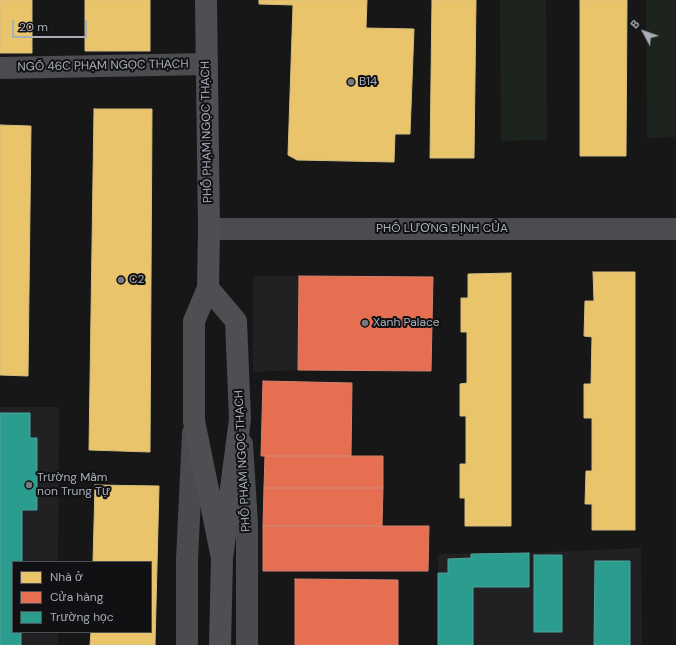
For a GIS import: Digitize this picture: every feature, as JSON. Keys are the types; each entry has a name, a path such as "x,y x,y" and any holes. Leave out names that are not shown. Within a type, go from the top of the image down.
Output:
{"main road":[{"name":"PHỐ PHẠM NGỌC THẠCH","path":"187,645 187,560 194,422 194,321 208,288 209,229 206,0"},
{"name":"PHỐ PHẠM NGỌC THẠCH","path":"208,288 236,321 240,419 248,523 247,645"},
{"path":"220,645 222,558 240,419"},
{"path":"194,422 222,558"}],"street":[{"name":"NGÕ 46C PHẠM NGỌC THẠCH","path":"0,68 206,64"},
{"name":"PHỐ LƯƠNG ĐỊNH CỦA","path":"209,229 676,229"}],"shaded area":[{"path":"500,0 546,0 547,140 501,141"},
{"path":"646,0 676,0 676,137 647,138"},
{"name":"Xanh Palace","path":"253,276 433,277 431,371 298,370 253,372"},
{"name":"Trường Mầm non Trung Tự","path":"0,407 59,407 58,561 12,561 12,633 58,633 58,645 0,645"},
{"path":"641,548 642,645 438,645 438,554 529,553"}],"building: Nhà ở":[{"path":"0,0 32,0 32,53 0,53"},
{"path":"85,0 150,0 150,51 85,51"},
{"name":"B14","path":"259,0 367,0 366,28 414,29 410,134 395,134 394,162 297,160 288,155 293,5 259,4"},
{"path":"432,0 476,0 474,158 430,158"},
{"path":"580,0 627,0 626,156 580,156"},
{"name":"C2","path":"94,109 152,109 150,452 89,450"},
{"path":"0,125 31,126 28,376 0,375"},
{"path":"593,272 635,272 635,530 592,530 592,504 585,504 586,471 592,471 592,418 584,418 584,384 591,384 592,337 584,336 585,301 594,301"},
{"path":"511,273 511,526 465,526 465,498 460,498 460,464 466,464 466,416 460,416 460,384 467,383 467,332 461,332 461,298 468,298 468,274"},
{"path":"95,485 159,486 155,645 90,645 91,633 152,633 152,561 93,561"}],"building: Cửa hàng":[{"name":"Xanh Palace","path":"299,276 433,277 431,371 298,370"},
{"path":"263,381 352,383 351,456 261,456"},
{"path":"265,456 383,456 383,488 264,488"},
{"path":"264,488 383,488 382,526 263,526"},
{"path":"263,526 429,526 428,571 263,571"},
{"path":"295,579 398,580 398,645 295,645"}],"building: Trường học":[{"path":"0,413 30,413 30,438 37,438 37,510 22,510 22,561 12,561 12,633 21,633 21,645 0,645"},
{"path":"529,553 529,587 473,587 473,645 438,645 438,573 448,573 448,559 471,558 471,554"},
{"path":"534,555 562,555 562,632 534,632"},
{"path":"595,561 630,561 630,645 594,645"}],"place":[{"name":"B14","path":"351,82"},
{"name":"C2","path":"121,280"},
{"name":"Xanh Palace","path":"365,323"},
{"name":"Trường Mầm non Trung Tự","path":"29,485"}]}
